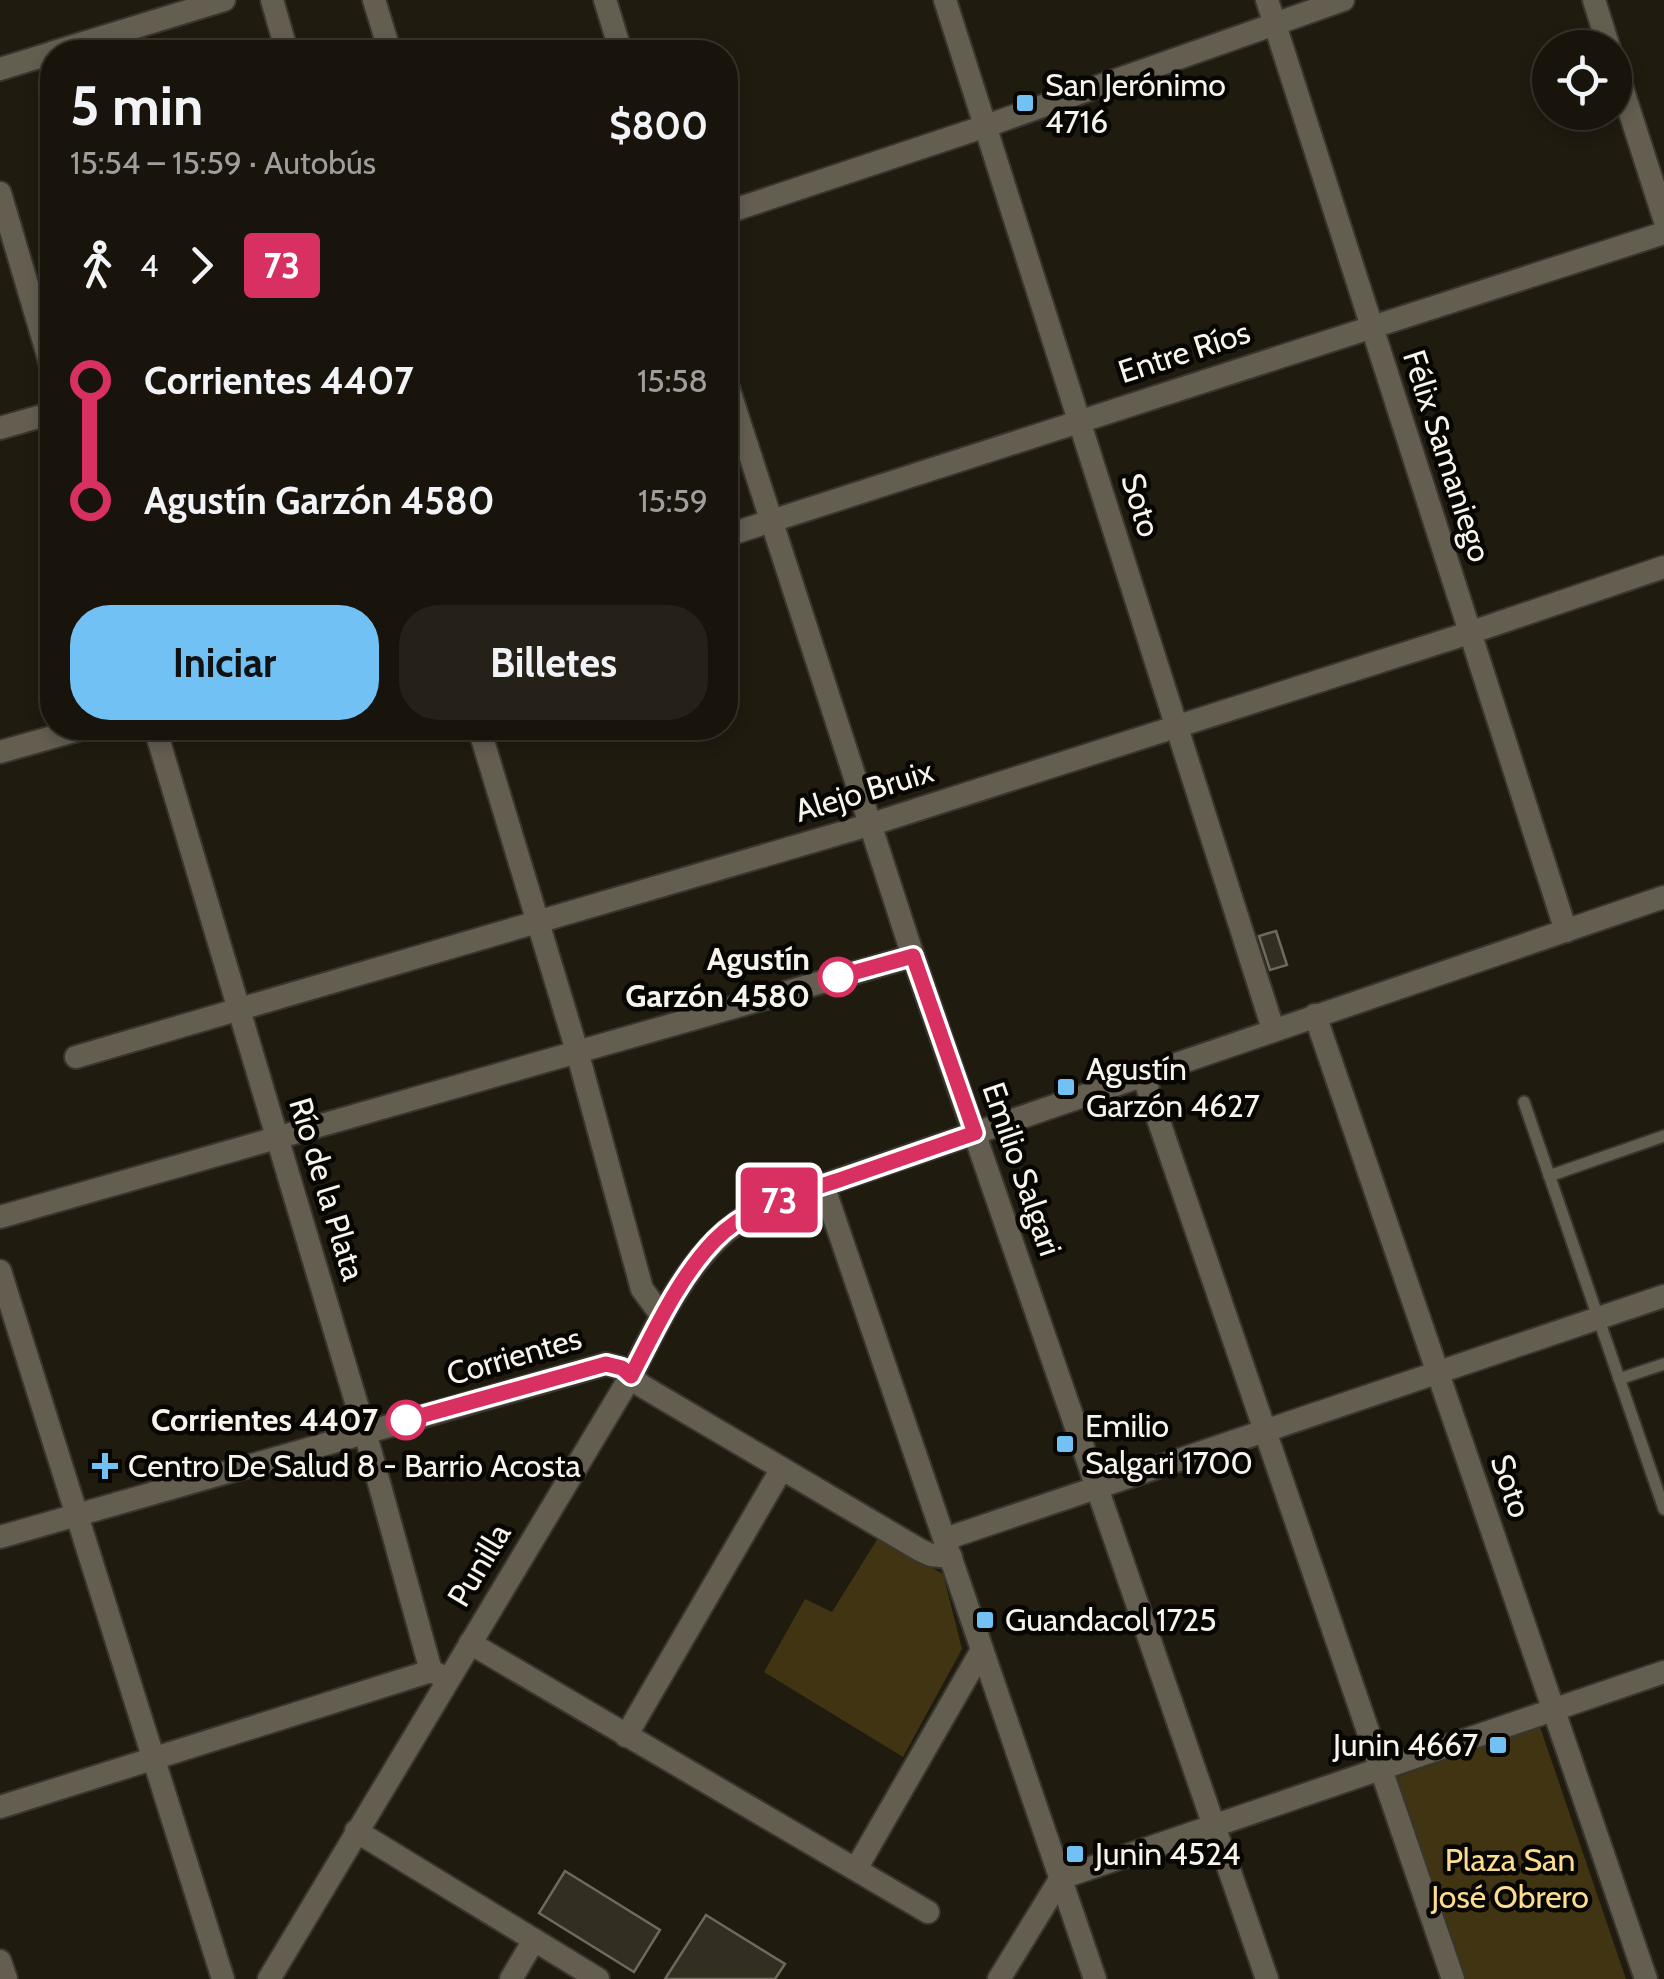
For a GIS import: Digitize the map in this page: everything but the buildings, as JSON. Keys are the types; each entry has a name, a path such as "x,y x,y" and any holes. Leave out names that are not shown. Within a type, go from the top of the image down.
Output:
{"street":[{"path":"96,40 224,0"},
{"path":"272,0 284,40"},
{"path":"374,0 386,40"},
{"path":"604,0 617,40"},
{"name":"Soto","path":"945,0 1274,1029"},
{"path":"738,209 986,126 1271,11 1343,0"},
{"path":"1594,0 1603,30"},
{"name":"Félix Samaniego","path":"1271,11 1566,930"},
{"path":"0,70 40,57"},
{"path":"1632,119 1664,218"},
{"path":"0,193 40,328"},
{"name":"Entre Ríos","path":"738,532 1664,232"},
{"path":"0,428 40,416"},
{"name":"Emilio Salgari","path":"738,419 913,956 1267,1979"},
{"name":"Alejo Bruix","path":"76,1057 872,824 1664,567"},
{"path":"0,752 42,740"},
{"name":"Río de la Plata","path":"159,740 439,1675"},
{"path":"483,740 577,1051 642,1289 662,1316"},
{"name":"Punilla","path":"270,1979 356,1832 439,1675 470,1643 631,1376 662,1316 714,1241 733,1224 753,1210 1664,898"},
{"path":"0,1216 913,956"},
{"name":"Soto","path":"1314,1015 1646,1979"},
{"path":"1143,1074 1454,1979"},
{"path":"822,1186 1095,1979"},
{"path":"0,1271 222,1979"},
{"path":"948,1548 1098,1487 1664,1296"},
{"name":"Corrientes","path":"0,1537 606,1364 622,1368 781,1470 920,1550 930,1555 948,1548"},
{"path":"626,1736 781,1470"},
{"path":"470,1643 928,1912"},
{"path":"856,1869 982,1650"},
{"path":"1000,1979 1061,1878 1664,1672"},
{"path":"0,1807 439,1675"},
{"path":"356,1832 598,1979"},
{"path":"511,1979 534,1940"},
{"path":"0,1960 6,1979"}],"lane":[{"path":"1524,1102 1664,1509"},
{"path":"1550,1176 1664,1136"},
{"path":"1619,1380 1664,1364"}],"green space":[{"path":"878,1538 943,1574 962,1649 903,1757 764,1672 805,1599 832,1612"},
{"name":"Plaza San José Obrero","path":"1540,1727 1626,1979 1463,1979 1394,1778"}],"bus line":[{"name":"73","path":"406,1420 606,1364 622,1368 631,1376 662,1316 714,1241 733,1224 770,1203 975,1133 913,956 838,977"}],"place":[{"name":"San Jerónimo 4716","path":"1025,103"},
{"name":"Agustín Garzón 4580","path":"838,977"},
{"name":"Agustín Garzón 4627","path":"1066,1087"},
{"name":"Corrientes 4407","path":"406,1420"},
{"name":"Emilio Salgari 1700","path":"1065,1444"},
{"name":"Centro De Salud 8 - Barrio Acosta","path":"105,1466"},
{"name":"Guandacol 1725","path":"985,1620"},
{"name":"Junin 4667","path":"1498,1745"},
{"name":"Junin 4524","path":"1075,1854"}]}
